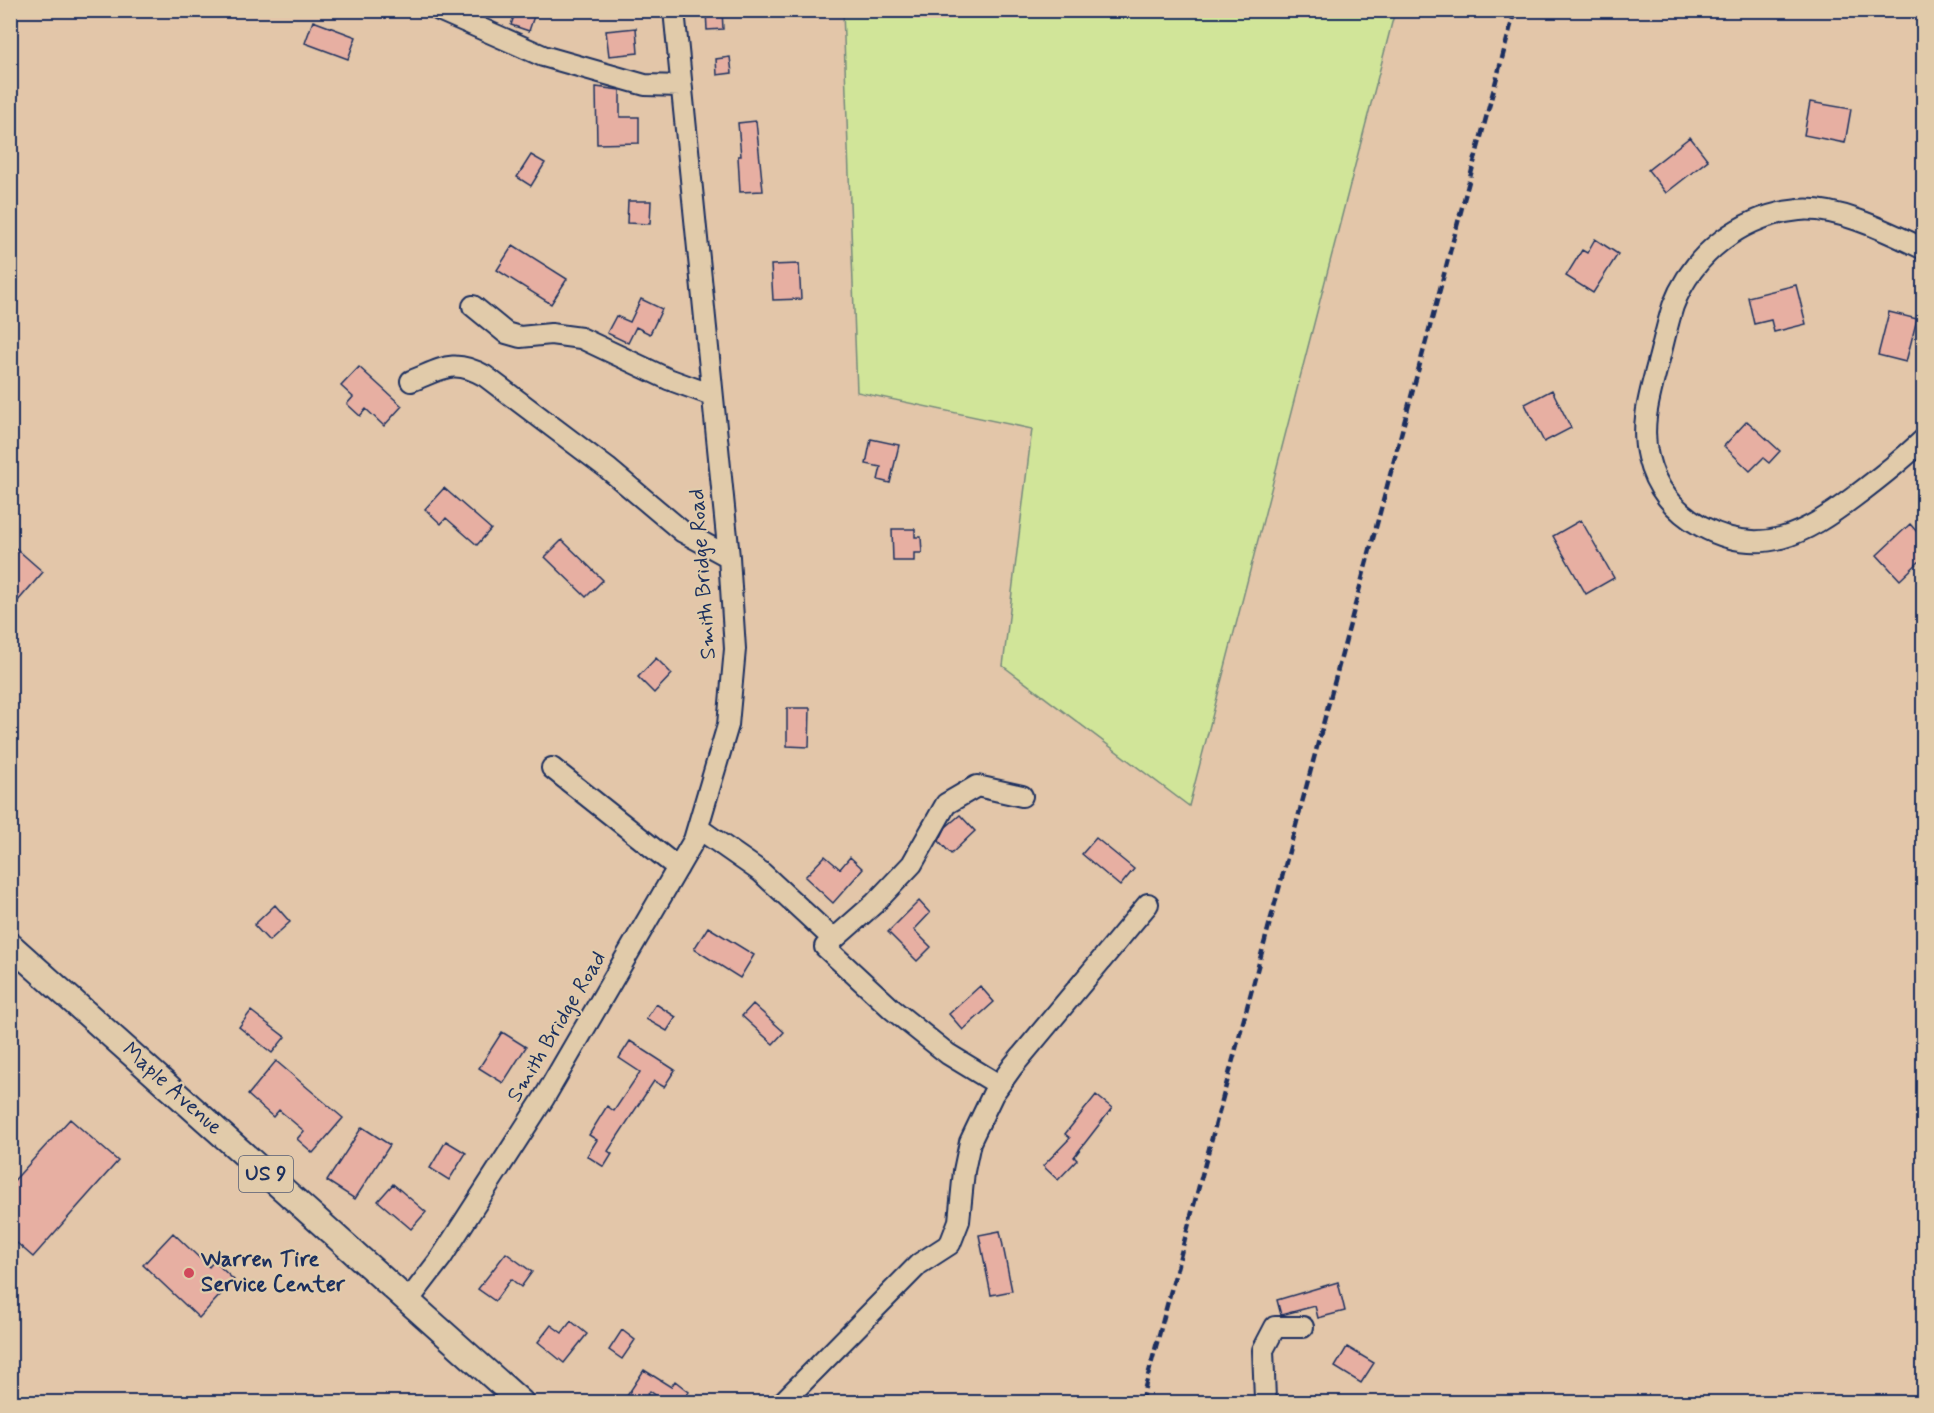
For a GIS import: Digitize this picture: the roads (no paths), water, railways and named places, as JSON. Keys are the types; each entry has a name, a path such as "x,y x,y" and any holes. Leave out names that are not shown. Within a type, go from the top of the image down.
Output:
{"main road":[{"name":"Maple Avenue","path":"10,945 521,1402"}],"street":[{"path":"439,10 543,56 645,85 681,86"},
{"name":"Smith Bridge Road","path":"408,1301 441,1258 544,1098 678,868 698,828 728,725 735,650 729,556 674,10"},
{"path":"1923,249 1856,221 1801,209 1752,221 1725,237 1702,258 1686,279 1673,306 1649,398 1644,430 1647,456 1655,479 1668,499 1689,519 1711,531 1736,539 1756,542 1801,533 1826,518 1871,484 1923,439"},
{"path":"473,306 506,333 520,337 551,334 581,339 668,379 712,395"},
{"path":"411,381 452,365 467,366 484,376 606,468 683,532 729,556"},
{"path":"552,768 678,868"},
{"path":"999,1085 948,1054 892,1010 825,947 832,938 875,903 912,864 946,804 977,786 1022,796"},
{"path":"698,828 761,872 832,938"},
{"path":"783,1402 919,1264 950,1244 959,1221 963,1171 970,1142 999,1085 1148,904"},
{"path":"1268,1402 1265,1399 1263,1350 1275,1327 1303,1327"}],"railway":[{"path":"1141,1402 1515,10"}],"place":[{"name":"Warren Tire Service Center","path":"189,1273"}]}
